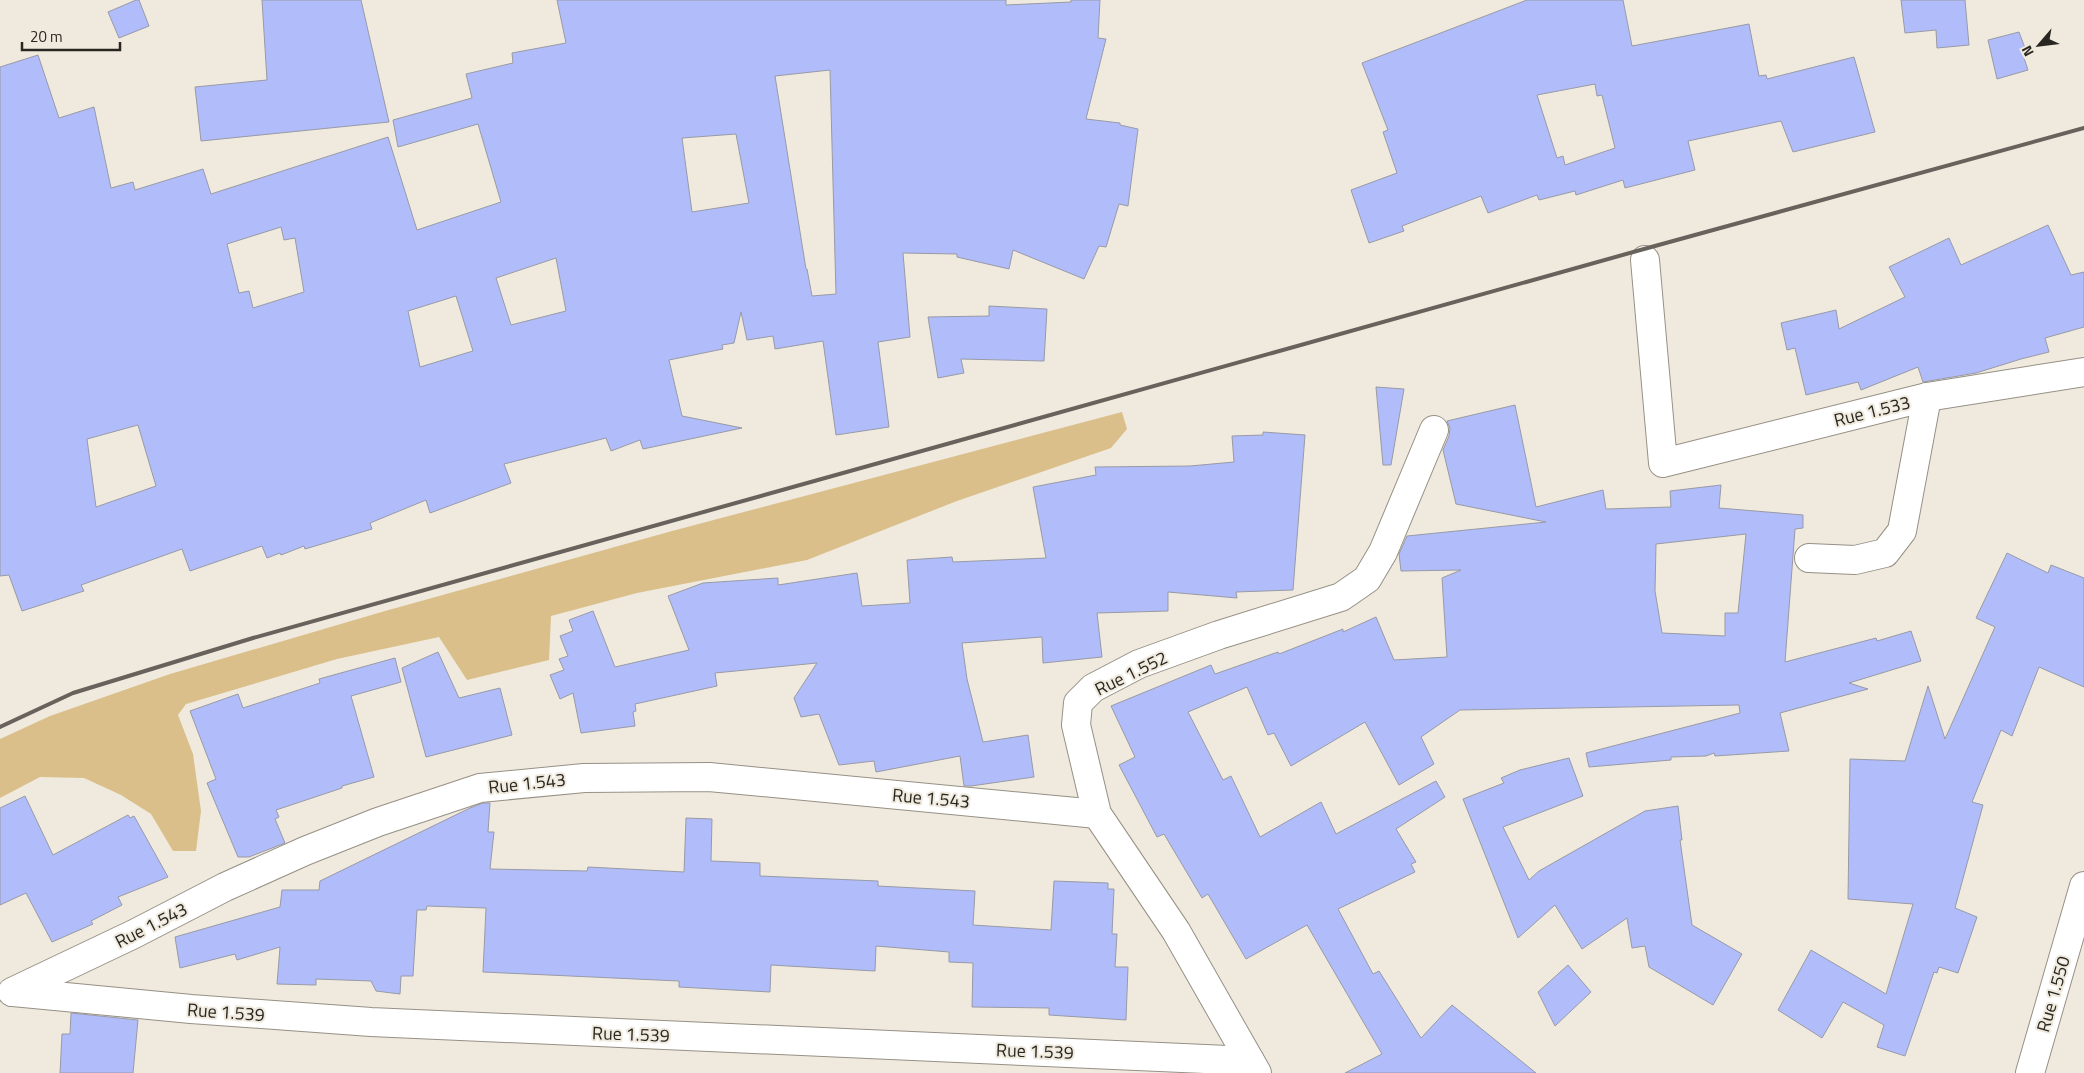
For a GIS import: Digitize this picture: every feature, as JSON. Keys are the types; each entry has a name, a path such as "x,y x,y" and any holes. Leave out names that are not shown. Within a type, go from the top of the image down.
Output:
{"street":[{"name":"Rue 1.533","path":"1645,260 1663,463 1926,397 2084,372"},
{"path":"1809,558 1855,560 1885,553 1902,532 1926,397"},
{"name":"Rue 1.552","path":"1253,1067 1176,931 1097,814 1076,725 1078,703 1094,688 1139,664 1219,635 1341,598 1367,579 1383,552 1434,430"},
{"name":"Rue 1.543","path":"6,995 305,851 378,822 480,788 584,778 709,777 1097,814"},
{"name":"Rue 1.550","path":"2030,1073 2084,886"},
{"name":"Rue 1.539","path":"6,995 371,1022 1253,1067"}],"shaded area":[{"path":"1122,412 1127,429 1111,448 957,501 807,560 637,593 551,616 549,660 467,680 439,637 337,659 186,704 178,715 193,754 201,811 196,851 173,851 151,814 121,795 84,778 40,777 0,798 0,739 50,716 170,674 385,611 672,531"}],"building":[{"path":"139,0 149,26 119,38 108,12"},
{"path":"262,0 361,0 389,122 201,141 195,87 267,80"},
{"path":"557,0 1006,0 1006,5 1071,2 1071,0 1100,0 1098,38 1106,39 1086,119 1120,123 1120,125 1138,129 1128,206 1119,204 1106,247 1099,246 1084,279 1013,250 1009,269 957,257 957,254 903,253 910,337 878,342 889,427 836,435 823,341 775,349 773,336 747,340 741,312 734,343 722,345 723,349 669,360 682,416 742,428 643,449 640,440 611,451 606,438 504,464 511,483 430,513 426,500 370,523 372,529 305,549 304,546 267,558 262,546 190,571 182,549 81,585 84,591 22,611 9,575 0,576 0,67 38,55 59,118 94,107 111,188 133,182 135,190 203,169 211,194 388,137 417,230 501,202 478,124 398,147 393,120 472,98 466,74 513,63 512,53 566,43","holes":["830,70 836,294 812,296 775,76","736,134 749,203 692,212 682,138","281,227 284,240 295,238 304,292 253,308 249,291 239,293 227,244","556,258 566,311 511,325 496,278","456,296 473,351 420,367 408,311","138,425 156,486 96,507 87,439"]},
{"path":"1527,0 1623,0 1632,46 1749,24 1759,76 1766,75 1767,79 1854,57 1875,132 1793,152 1781,121 1688,141 1695,170 1625,188 1623,180 1576,195 1575,191 1539,200 1537,195 1488,213 1481,196 1402,226 1404,231 1369,243 1351,190 1397,173 1383,132 1388,130 1362,63","holes":["1595,84 1597,96 1602,95 1615,148 1565,165 1563,156 1557,158 1537,95"]},
{"path":"1901,0 1965,0 1969,45 1937,48 1936,30 1905,33"},
{"path":"2019,32 2028,56 2024,58 2028,70 1997,79 1988,40"},
{"path":"2048,225 2071,275 2084,272 2084,327 2045,338 2049,352 1976,373 1923,382 1918,367 1861,390 1858,382 1806,395 1795,348 1787,350 1781,323 1836,310 1839,329 1905,297 1889,267 1949,238 1961,265"},
{"path":"989,306 1047,309 1044,361 961,359 964,373 938,378 928,317 989,316"},
{"path":"1376,387 1404,389 1391,465 1383,465"},
{"path":"1515,405 1536,507 1603,490 1606,509 1671,507 1670,491 1721,485 1719,508 1803,515 1803,528 1795,529 1785,662 1876,638 1877,641 1911,631 1921,661 1849,683 1868,689 1780,713 1789,751 1715,756 1714,753 1706,756 1671,757 1671,760 1589,767 1586,753 1740,713 1739,705 1460,710 1421,737 1434,764 1399,785 1365,722 1291,766 1274,733 1268,735 1247,687 1188,712 1223,780 1231,776 1260,837 1321,802 1336,834 1436,781 1445,797 1396,829 1416,862 1411,864 1415,872 1338,909 1373,974 1379,971 1421,1038 1452,1005 1536,1073 1345,1073 1382,1054 1307,925 1246,959 1208,894 1202,898 1164,834 1157,837 1119,765 1135,757 1111,706 1211,665 1215,674 1278,652 1279,654 1343,629 1343,632 1376,617 1394,660 1447,657 1442,578 1461,570 1401,571 1399,554 1407,536 1546,522 1456,504 1443,450 1449,436 1450,428 1447,421","holes":["1746,534 1738,613 1725,613 1725,636 1662,633 1655,591 1656,544"]},
{"path":"1263,432 1305,435 1293,590 1236,592 1237,598 1168,592 1168,611 1097,613 1102,657 1043,663 1042,637 962,643 967,679 983,742 1028,735 1034,777 964,786 960,756 876,772 874,761 839,765 819,714 801,717 794,698 817,663 715,673 717,686 635,704 636,711 633,712 635,726 581,733 573,693 560,699 550,675 564,670 559,659 568,656 560,636 573,631 569,620 593,611 615,667 689,650 668,596 703,583 778,578 778,585 857,573 862,606 910,603 907,560 952,557 953,562 1046,558 1033,487 1096,475 1095,467 1190,466 1234,462 1232,436 1263,435"},
{"path":"2007,553 2048,573 2051,565 2084,578 2084,687 2039,667 2012,736 2001,730 1972,802 1983,805 1955,908 1977,917 1958,973 1939,967 1937,973 1934,972 1905,1056 1877,1047 1884,1025 1843,1002 1822,1038 1778,1010 1811,950 1886,994 1913,904 1848,899 1850,759 1905,761 1928,686 1945,739 1995,627 1976,618"},
{"path":"438,652 459,698 500,688 512,735 426,757 402,668"},
{"path":"395,658 401,682 351,696 374,777 342,786 342,788 276,810 279,817 275,819 285,843 249,857 238,857 207,783 216,779 190,711 238,694 243,708 320,683 319,679"},
{"path":"1569,758 1583,796 1503,827 1529,880 1539,871 1645,811 1678,806 1682,840 1680,840 1692,925 1742,954 1713,1005 1649,967 1645,946 1632,948 1627,918 1582,949 1555,905 1518,938 1463,799 1504,783 1501,778 1520,770"},
{"path":"25,796 53,855 128,815 130,818 134,816 168,877 118,897 122,905 91,921 93,924 52,942 26,893 0,905 0,808"},
{"path":"483,803 490,803 488,832 494,832 490,869 587,871 588,867 684,872 686,818 712,819 711,861 760,863 760,876 878,881 878,886 975,891 973,925 1051,930 1054,881 1108,883 1108,889 1114,889 1112,934 1117,934 1115,967 1128,967 1126,1020 1049,1015 1049,1008 972,1007 973,963 949,962 949,952 876,946 875,971 771,965 770,992 679,987 679,981 483,972 486,908 427,906 426,910 417,910 413,976 401,976 400,994 376,991 371,981 316,979 316,985 277,984 280,947 237,960 235,954 180,968 175,937 280,907 282,890 319,890 320,881"},
{"path":"1568,965 1591,992 1555,1026 1538,992"},
{"path":"71,1013 138,1020 133,1073 60,1073 62,1034 70,1034"}],"railway":[{"path":"0,727 73,693 253,638 2084,128"}]}
